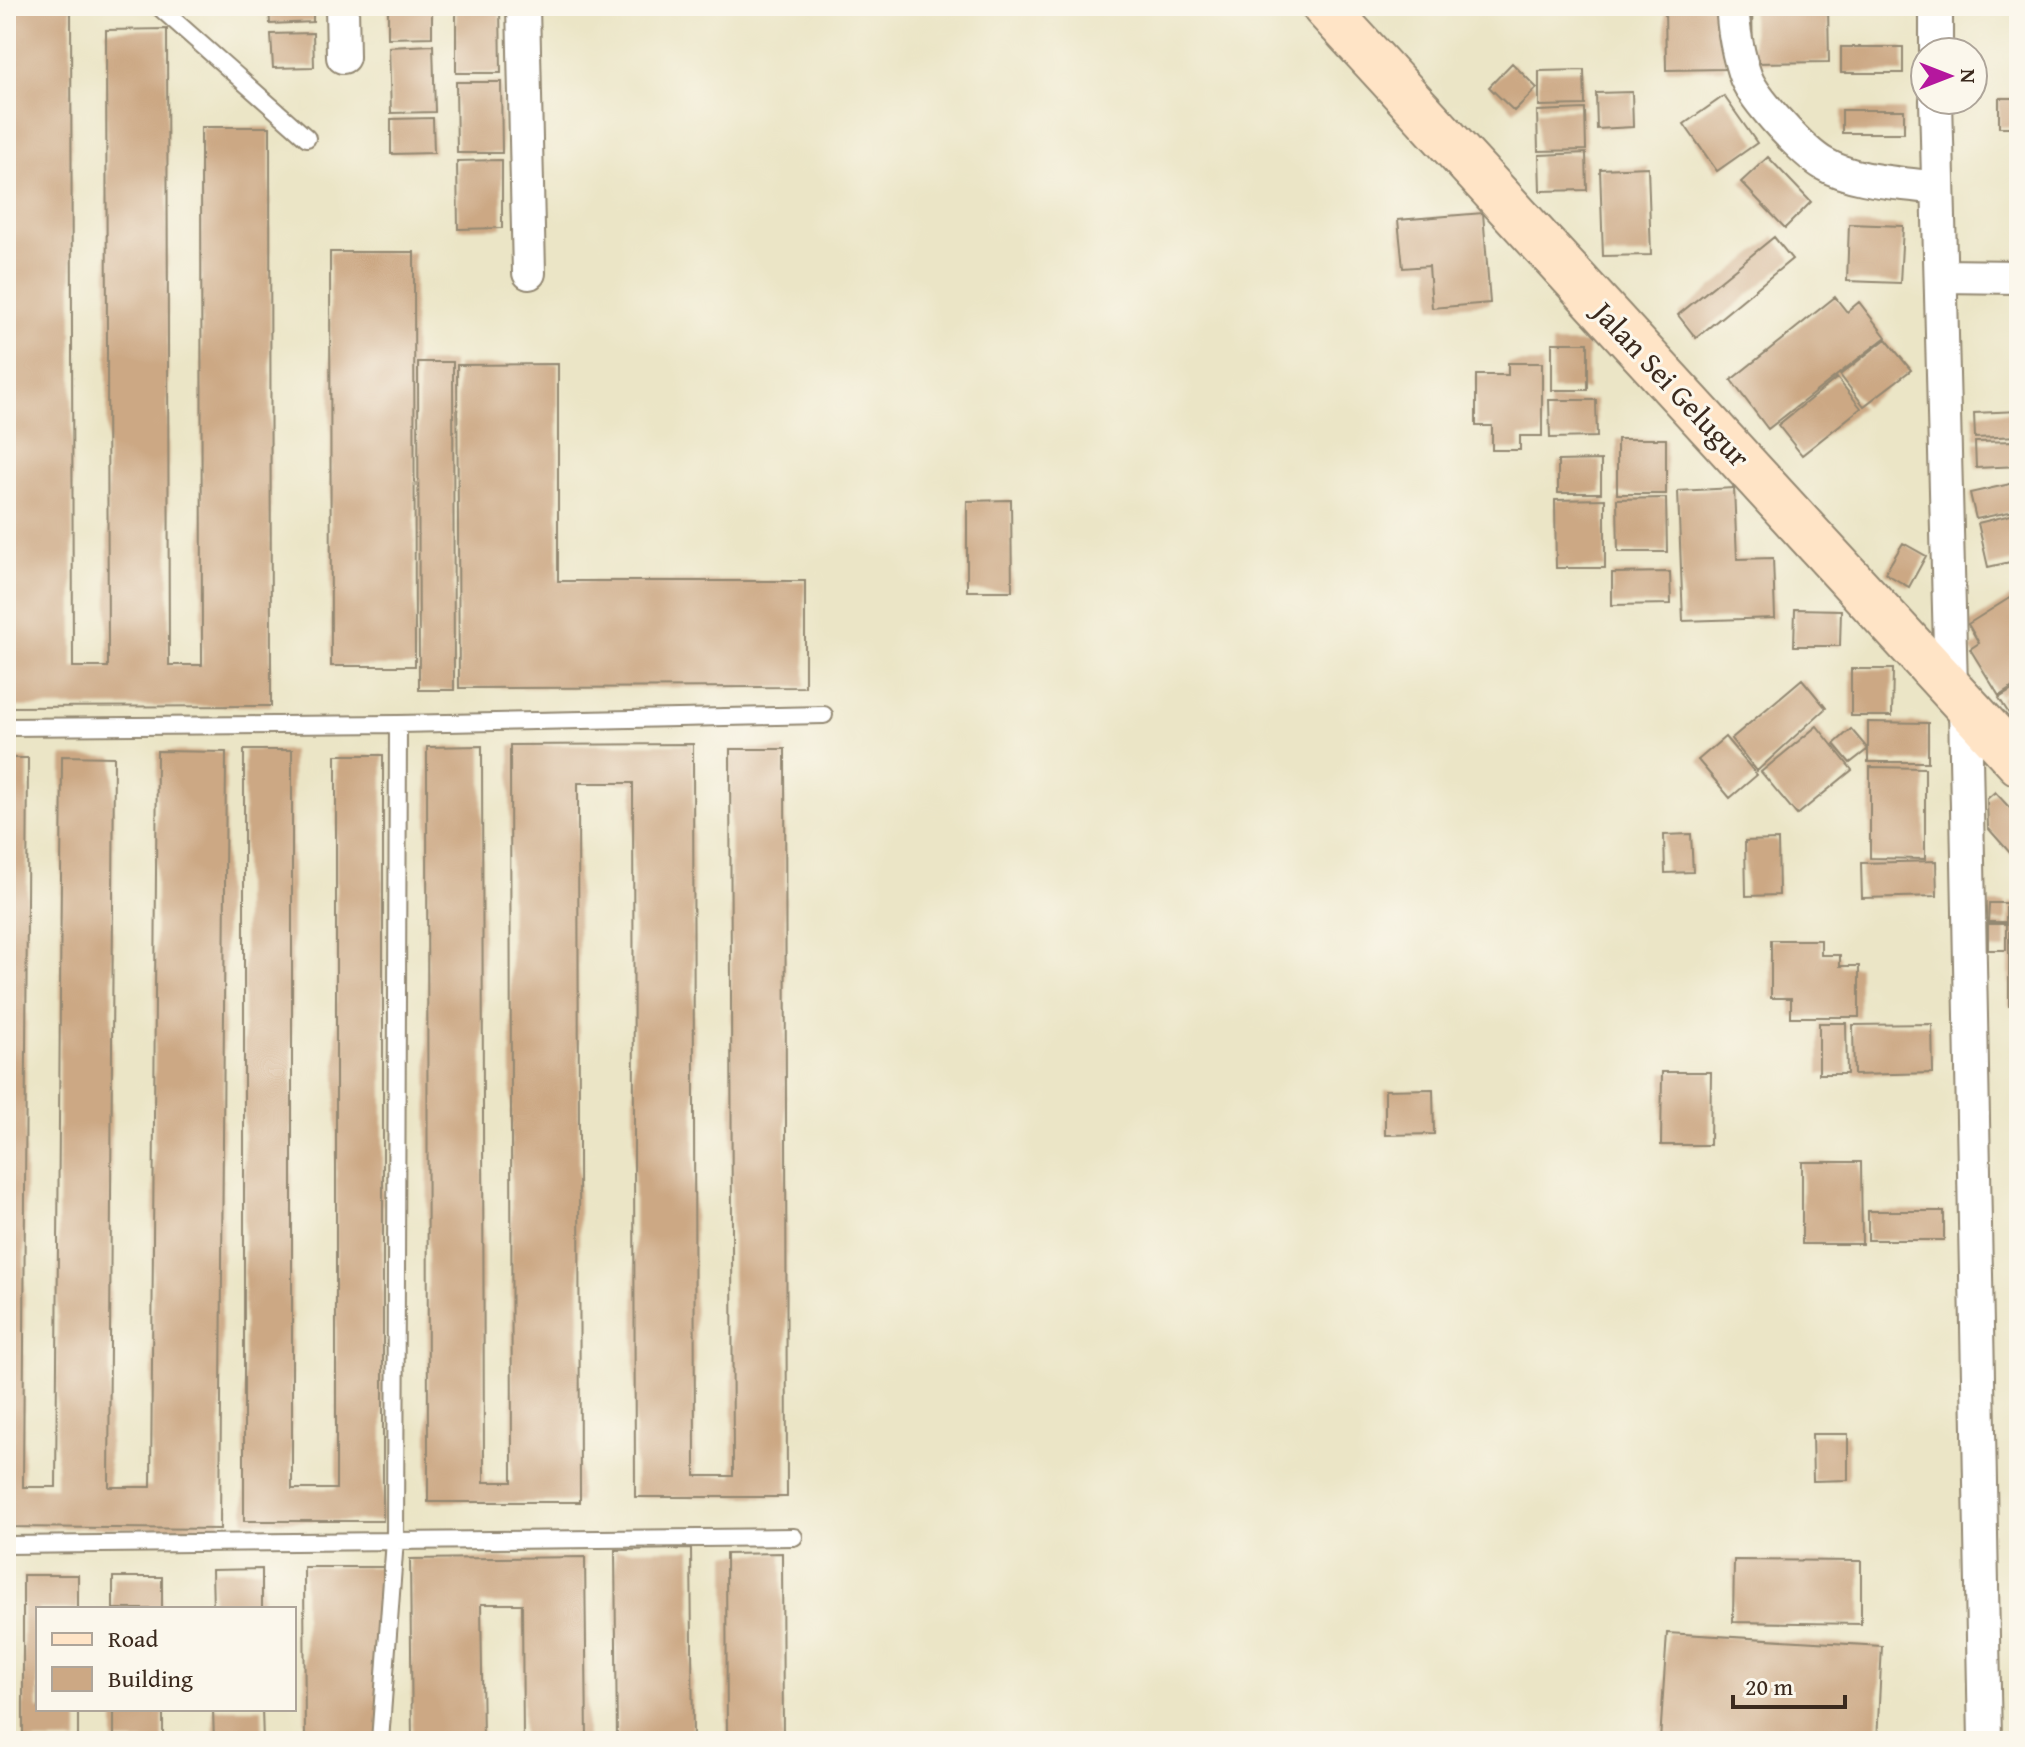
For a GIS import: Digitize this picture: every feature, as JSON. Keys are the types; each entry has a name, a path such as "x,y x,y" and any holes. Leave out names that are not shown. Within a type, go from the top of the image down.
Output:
{"main road":[{"name":"Jalan Sei Gelugur","path":"1324,6 2019,763"}],"street":[{"path":"342,6 343,57"},
{"path":"523,6 529,273"},
{"path":"1733,6 1746,79 1783,127 1824,164 1866,178 1937,188"},
{"path":"1936,6 1936,36"},
{"path":"1936,116 1958,696 1985,1741"},
{"path":"1941,276 2019,277"}],"lane":[{"path":"158,6 307,138"},
{"path":"6,727 398,724 824,715"},
{"path":"380,1741 395,1540 398,724"},
{"path":"6,1545 794,1537"}],"building":[{"path":"6,6 71,6 73,667 108,667 106,30 167,29 169,665 202,665 201,127 270,127 271,706 6,707"},
{"path":"269,6 313,6 313,22 270,24"},
{"path":"388,6 432,6 432,37 388,38"},
{"path":"456,6 500,6 501,73 456,73"},
{"path":"1665,6 1725,6 1725,69 1666,70"},
{"path":"1752,6 1828,6 1829,62 1753,63"},
{"path":"313,33 314,67 273,68 271,34"},
{"path":"433,45 435,112 391,113 389,47"},
{"path":"1841,47 1903,47 1903,73 1841,73"},
{"path":"1512,63 1537,88 1514,111 1489,87"},
{"path":"1584,70 1585,105 1539,106 1539,71"},
{"path":"456,82 501,82 502,153 457,153"},
{"path":"1632,92 1633,127 1597,129 1596,93"},
{"path":"1724,96 1757,143 1717,171 1684,124"},
{"path":"1999,98 2019,98 2019,139 2011,139 2011,127 1999,127"},
{"path":"1585,109 1586,150 1538,151 1537,111"},
{"path":"1842,110 1904,110 1904,133 1842,133"},
{"path":"433,118 434,153 391,154 391,119"},
{"path":"1586,153 1587,190 1540,191 1539,155"},
{"path":"1768,157 1811,202 1785,228 1741,182"},
{"path":"502,160 502,228 458,229 457,161"},
{"path":"1648,167 1651,255 1603,256 1600,169"},
{"path":"1483,213 1490,303 1432,308 1429,266 1403,268 1398,220"},
{"path":"1849,224 1903,226 1900,283 1847,281"},
{"path":"1774,237 1792,259 1696,338 1678,315"},
{"path":"330,252 414,252 415,666 331,666"},
{"path":"1835,297 1847,312 1859,302 1886,337 1768,429 1731,380"},
{"path":"1886,339 1911,370 1864,406 1840,375"},
{"path":"1552,343 1588,343 1588,390 1552,390"},
{"path":"418,362 453,362 454,690 419,690"},
{"path":"1508,363 1542,363 1542,436 1520,436 1520,450 1492,450 1492,426 1476,426 1476,375 1508,375"},
{"path":"558,364 558,581 805,581 805,687 459,688 457,365"},
{"path":"1837,378 1861,408 1802,455 1778,425"},
{"path":"1549,400 1596,400 1597,437 1550,438"},
{"path":"2019,411 2019,436 1975,438 1974,413"},
{"path":"1617,439 1666,439 1666,494 1617,494"},
{"path":"2019,441 2019,466 1976,468 1975,442"},
{"path":"1601,460 1601,493 1558,493 1558,461"},
{"path":"2019,482 2019,510 1976,519 1970,493"},
{"path":"1734,488 1737,559 1773,558 1775,618 1683,621 1678,491"},
{"path":"1666,498 1667,552 1618,552 1617,499"},
{"path":"1605,499 1605,568 1556,568 1555,500"},
{"path":"1011,500 1012,591 967,591 967,501"},
{"path":"2019,513 2019,560 1988,567 1978,523"},
{"path":"1903,543 1926,556 1909,587 1885,573"},
{"path":"1670,572 1671,604 1612,605 1612,573"},
{"path":"2019,592 2019,683 1999,696 1970,649 1979,643 1968,624"},
{"path":"1795,609 1841,610 1840,646 1794,646"},
{"path":"1851,669 1893,669 1892,716 1851,716"},
{"path":"1802,679 1826,708 1757,771 1731,739"},
{"path":"2019,686 2019,720 2015,723 1999,698"},
{"path":"1868,722 1928,723 1928,762 1868,762"},
{"path":"1817,726 1852,770 1797,815 1761,772"},
{"path":"1851,729 1868,749 1850,763 1834,744"},
{"path":"1725,737 1757,775 1730,798 1698,760"},
{"path":"693,744 695,1476 733,1476 730,749 785,749 787,1497 635,1497 633,783 578,783 580,1502 428,1502 427,747 482,746 484,1482 512,1482 510,745"},
{"path":"244,750 292,750 292,1489 336,1489 336,755 383,755 383,1521 244,1521"},
{"path":"157,751 226,752 220,1529 6,1527 6,758 28,758 23,1487 56,1487 62,756 114,757 109,1487 151,1487"},
{"path":"1870,767 1925,768 1925,859 1870,858"},
{"path":"1995,792 2019,818 2019,863 1988,828 1987,799"},
{"path":"1691,834 1693,872 1665,873 1664,835"},
{"path":"1778,840 1779,895 1746,896 1745,841"},
{"path":"1936,861 1937,896 1862,898 1861,863"},
{"path":"1989,903 2006,903 2006,922 1988,922"},
{"path":"2009,903 2019,903 2019,1006 2009,1006"},
{"path":"1988,924 2006,924 2006,950 1988,950"},
{"path":"1771,940 1821,940 1821,955 1840,955 1840,966 1859,966 1859,1017 1791,1017 1791,998 1771,998"},
{"path":"1819,1023 1846,1023 1847,1074 1819,1074"},
{"path":"1932,1024 1933,1073 1854,1075 1853,1025"},
{"path":"1662,1072 1711,1072 1710,1145 1661,1145"},
{"path":"1433,1089 1434,1134 1385,1135 1385,1090"},
{"path":"1802,1162 1861,1162 1862,1244 1802,1244"},
{"path":"1868,1211 1944,1211 1944,1240 1868,1240"},
{"path":"1812,1434 1848,1434 1848,1480 1813,1481"},
{"path":"691,1549 693,1741 617,1741 615,1550"},
{"path":"782,1553 783,1741 727,1741 726,1554"},
{"path":"585,1557 587,1741 523,1741 522,1604 481,1604 483,1741 412,1741 410,1559"},
{"path":"1734,1560 1861,1561 1861,1624 1733,1622"},
{"path":"304,1567 383,1567 384,1741 305,1741"},
{"path":"262,1569 262,1607 213,1607 212,1570"},
{"path":"23,1575 78,1575 78,1607 36,1607 36,1711 78,1711 78,1741 23,1741"},
{"path":"113,1577 162,1577 162,1607 113,1607"},
{"path":"1667,1633 1882,1646 1877,1741 1660,1741"},
{"path":"114,1711 163,1711 163,1741 114,1741"},
{"path":"213,1711 262,1711 263,1741 214,1741"}]}
